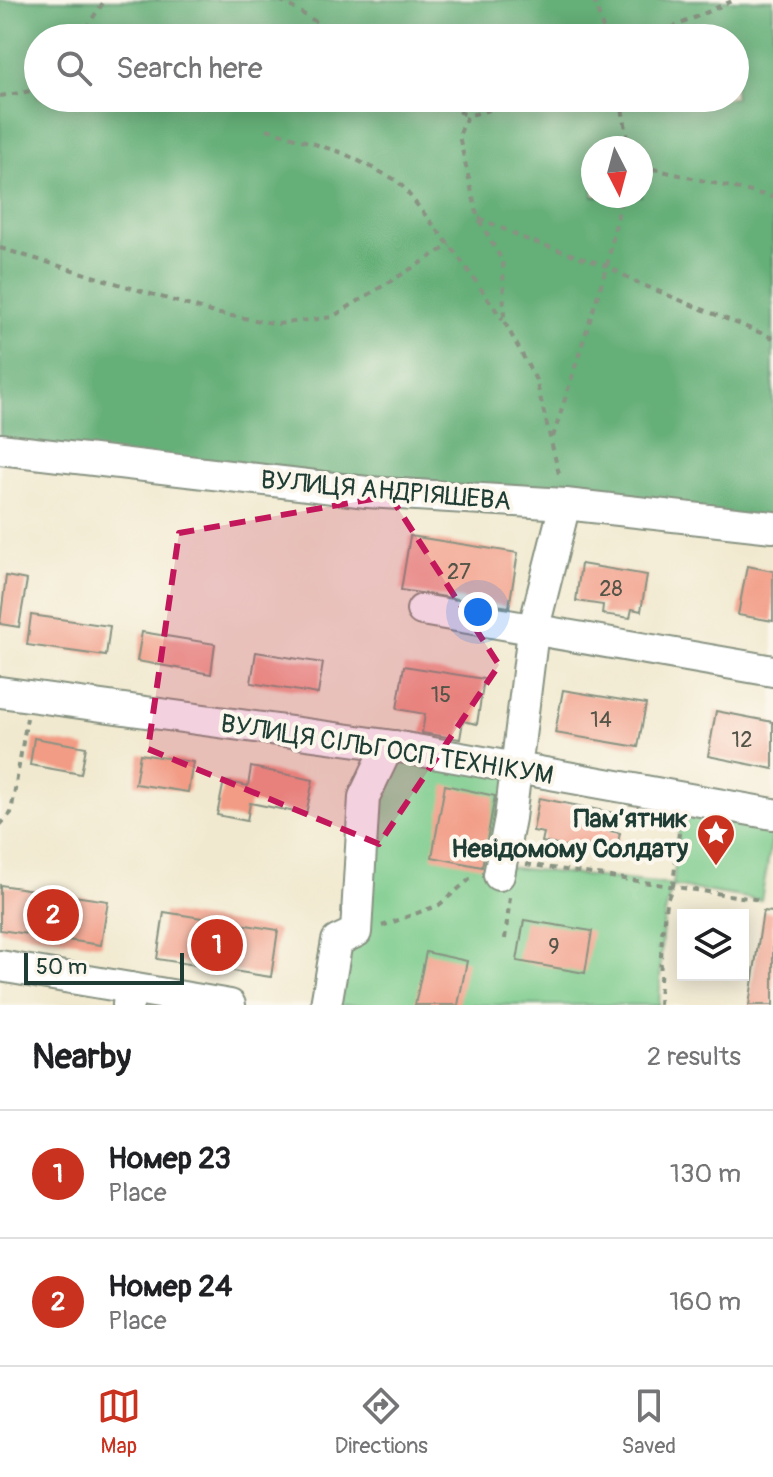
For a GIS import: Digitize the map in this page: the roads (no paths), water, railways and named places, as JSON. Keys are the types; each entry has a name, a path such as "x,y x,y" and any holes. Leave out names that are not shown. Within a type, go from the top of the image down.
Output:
{"street":[{"name":"ВУЛИЦЯ АНДРІЯШЕВА","path":"0,449 367,492 565,504 773,527"},
{"path":"501,868 533,631 565,504"},
{"path":"422,610 773,671"},
{"name":"ВУЛИЦЯ СІЛЬГОСП ТЕХНІКУМ","path":"0,692 394,746 773,814"},
{"path":"326,1005 337,941 356,932 364,797 384,755 394,746"},
{"path":"0,966 129,997 230,1005"}],"place":[{"name":"Пам’ятник Невідомому Солдату","path":"716,867"},
{"name":"Номер 24","path":"53,915"},
{"name":"Номер 23","path":"217,945"}]}
